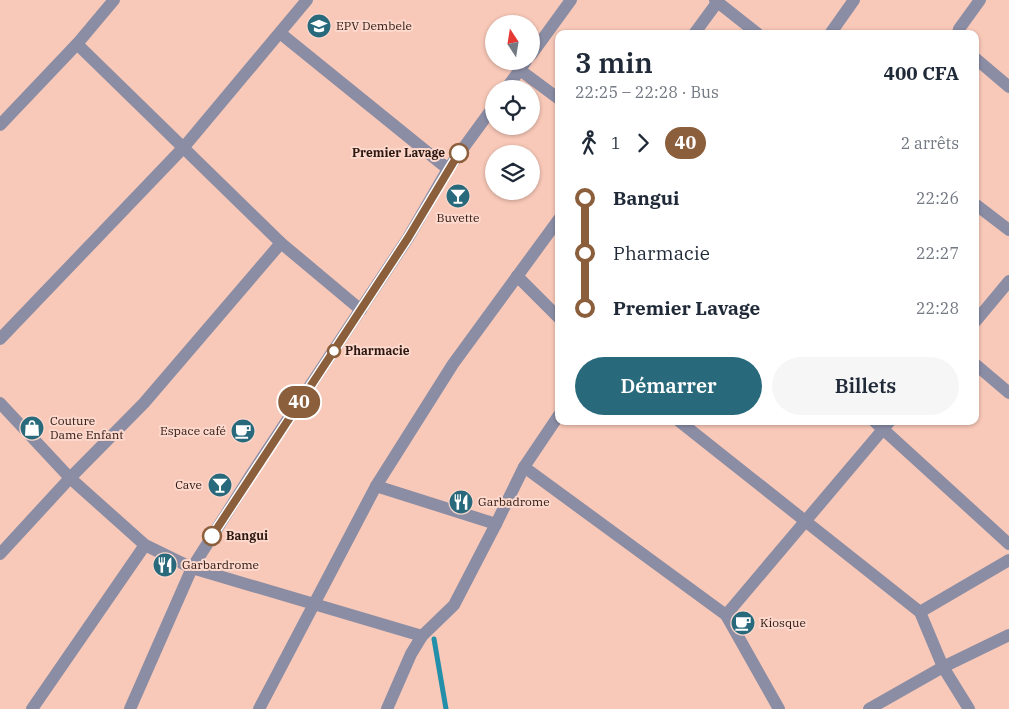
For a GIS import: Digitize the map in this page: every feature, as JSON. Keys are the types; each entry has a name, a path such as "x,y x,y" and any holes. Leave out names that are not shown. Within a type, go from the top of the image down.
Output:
{"street":[{"path":"0,125 77,44 114,0"},
{"path":"0,339 184,147 307,0"},
{"path":"833,30 854,0"},
{"path":"959,30 980,0"},
{"path":"697,30 717,1 753,30"},
{"path":"540,40 563,3"},
{"path":"280,34 448,169"},
{"path":"77,44 281,243 361,310"},
{"path":"979,61 1009,87"},
{"path":"527,70 555,95"},
{"path":"130,709 192,568 251,474 408,238 448,169 485,118"},
{"path":"979,207 1009,230"},
{"path":"259,709 376,486 453,364 555,224"},
{"path":"0,554 70,478 144,403 281,243"},
{"path":"517,276 555,314"},
{"path":"979,317 1009,281"},
{"path":"979,367 1009,393"},
{"path":"0,404 70,478 145,545 192,568 422,636"},
{"path":"387,709 411,654 422,636 454,605 524,467 555,421"},
{"path":"684,425 920,612 943,667 969,709"},
{"path":"726,615 805,522 881,425"},
{"path":"883,425 1009,544"},
{"path":"524,467 726,615 780,709"},
{"path":"376,486 496,524"},
{"path":"32,709 145,545"},
{"path":"920,612 1009,560"},
{"path":"869,709 943,667 1009,635"}],"waterway":[{"path":"434,639 446,709"}],"bus line":[{"name":"40","path":"212,536 408,238 459,153"}],"place":[{"name":"EPV Dembele","path":"319,26"},
{"name":"Premier Lavage","path":"459,153"},
{"name":"Buvette","path":"458,196"},
{"name":"Pharmacie","path":"334,351"},
{"name":"Couture Dame Enfant","path":"32,428"},
{"name":"Espace café","path":"243,431"},
{"name":"Cave","path":"220,485"},
{"name":"Garbadrome","path":"461,502"},
{"name":"Bangui","path":"212,536"},
{"name":"Garbardrome","path":"165,565"},
{"name":"Kiosque","path":"743,623"}]}
